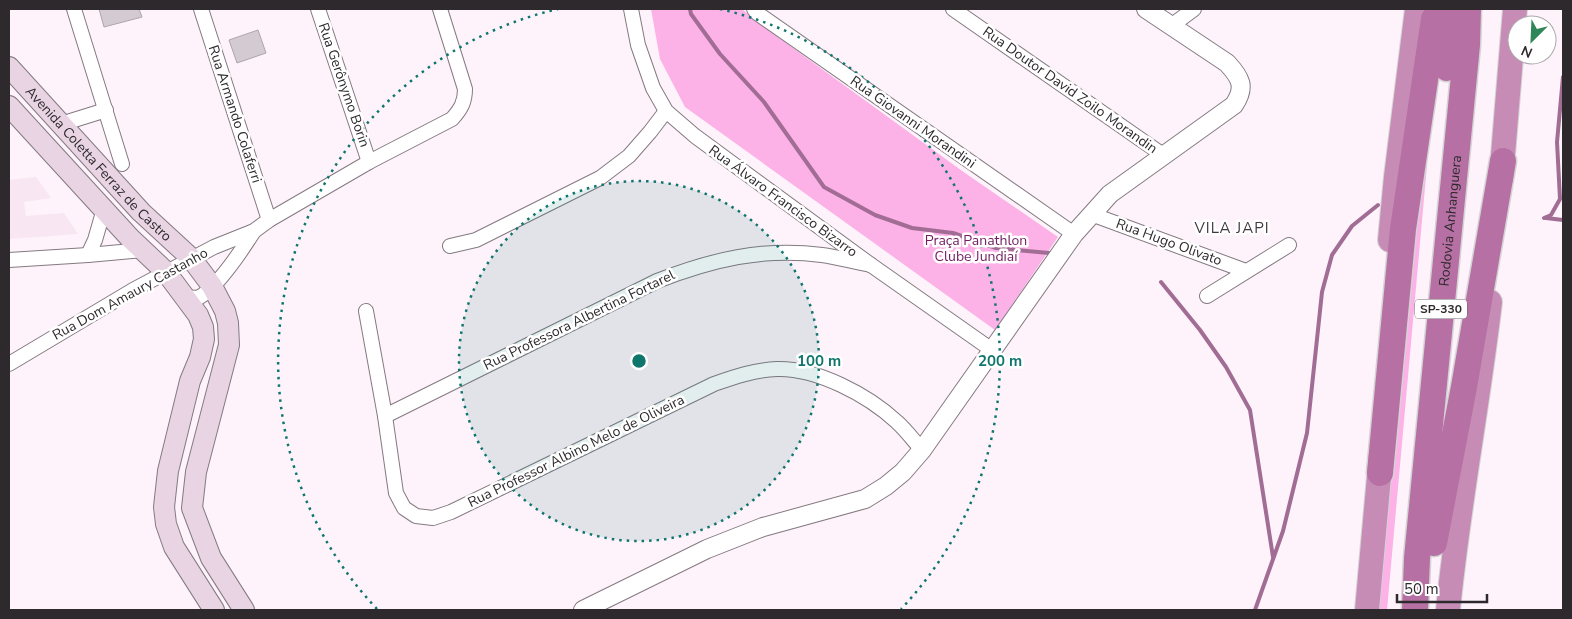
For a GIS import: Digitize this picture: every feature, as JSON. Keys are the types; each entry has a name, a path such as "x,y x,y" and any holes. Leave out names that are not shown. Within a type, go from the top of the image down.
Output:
{"highway":[{"path":"1380,473 1388,261 1397,168 1417,9"},
{"path":"1367,610 1403,229 1436,9"},
{"name":"Rodovia Anhanguera","path":"1398,610 1450,37 1448,9"},
{"name":"Rodovia Anhanguera","path":"1415,610 1417,558 1467,46 1468,9"},
{"path":"1448,610 1492,285 1515,9"},
{"path":"1420,610 1464,387 1503,160"}],"main road":[{"name":"Avenida Coletta Ferraz de Castro","path":"9,67 141,212 192,258 212,286 225,310 228,323 228,345 196,472 192,508 211,558 244,610"},
{"name":"Avenida Coletta Ferraz de Castro","path":"9,106 130,238 166,272 198,315 203,327 204,339 200,357 190,381 168,471 164,507 166,524 174,547 214,610"}],"street":[{"path":"74,9 122,164"},
{"name":"Rua Armando Colaferri","path":"201,9 269,220"},
{"name":"Rua Gerônymo Borin","path":"318,9 370,162"},
{"name":"Rua Dom Amaury Castanho","path":"9,364 166,272 232,238 254,231 269,220 370,162 452,119 465,100 465,89 440,9"},
{"name":"Rua Álvaro Francisco Bizarro","path":"631,9 638,46 653,88 666,111 695,136 870,265 992,350"},
{"name":"Rua Giovanni Morandini","path":"754,9 1074,234"},
{"name":"Rua Doutor David Zoilo Morandin","path":"953,9 1163,155"},
{"path":"583,610 706,549 763,527 865,499 886,486 903,472 922,450 1074,234 1091,214 1110,194 1234,105 1240,97 1242,87 1238,74 1228,63 1146,9"},
{"path":"1171,26 1194,9"},
{"path":"61,124 106,110"},
{"path":"450,246 476,240 600,178 629,156 666,111"},
{"path":"88,256 104,209"},
{"name":"Rua Hugo Olivato","path":"1091,214 1246,271"},
{"name":"Rua Dom Amaury Castanho","path":"185,297 198,298 212,286 254,231"},
{"path":"1207,296 1289,245"},
{"path":"9,260 88,256 143,250"},
{"name":"Rua Professora Albertina Fortarel","path":"385,416 657,280 694,266 746,254 796,252 823,255 870,265"},
{"name":"Rua Professor Albino Melo de Oliveira","path":"366,311 385,416 396,492 404,508 416,516 433,518 451,512 714,384 746,373 778,369 808,373 841,385 870,401 897,422 922,450"}],"shaded area":[{"path":"36,177 51,198 24,202 26,216 64,213 78,234 9,239 9,180"}],"green space":[{"name":"Praça Panathlon Clube Jundiaí","path":"651,9 742,9 965,173 1058,237 995,330 685,107 660,59"},
{"path":"1425,164 1427,165 1387,610 1376,610 1397,360"}],"building":[{"path":"99,9 139,9 142,17 104,27"},
{"path":"258,30 266,53 237,63 229,40"}],"waterway":[{"path":"690,9 691,14 720,54 764,102 824,187 875,215 912,228 953,233 996,248 1049,253"},
{"path":"1544,218 1551,215 1560,199 1557,142 1563,77"},
{"path":"1255,610 1283,531 1307,433 1322,292 1332,255 1352,226 1378,205"},
{"path":"1546,218 1563,220"},
{"path":"1161,282 1200,330 1226,367 1250,410 1273,557"}],"district":[{"name":"VILA JAPI","path":"1232,228"}]}
